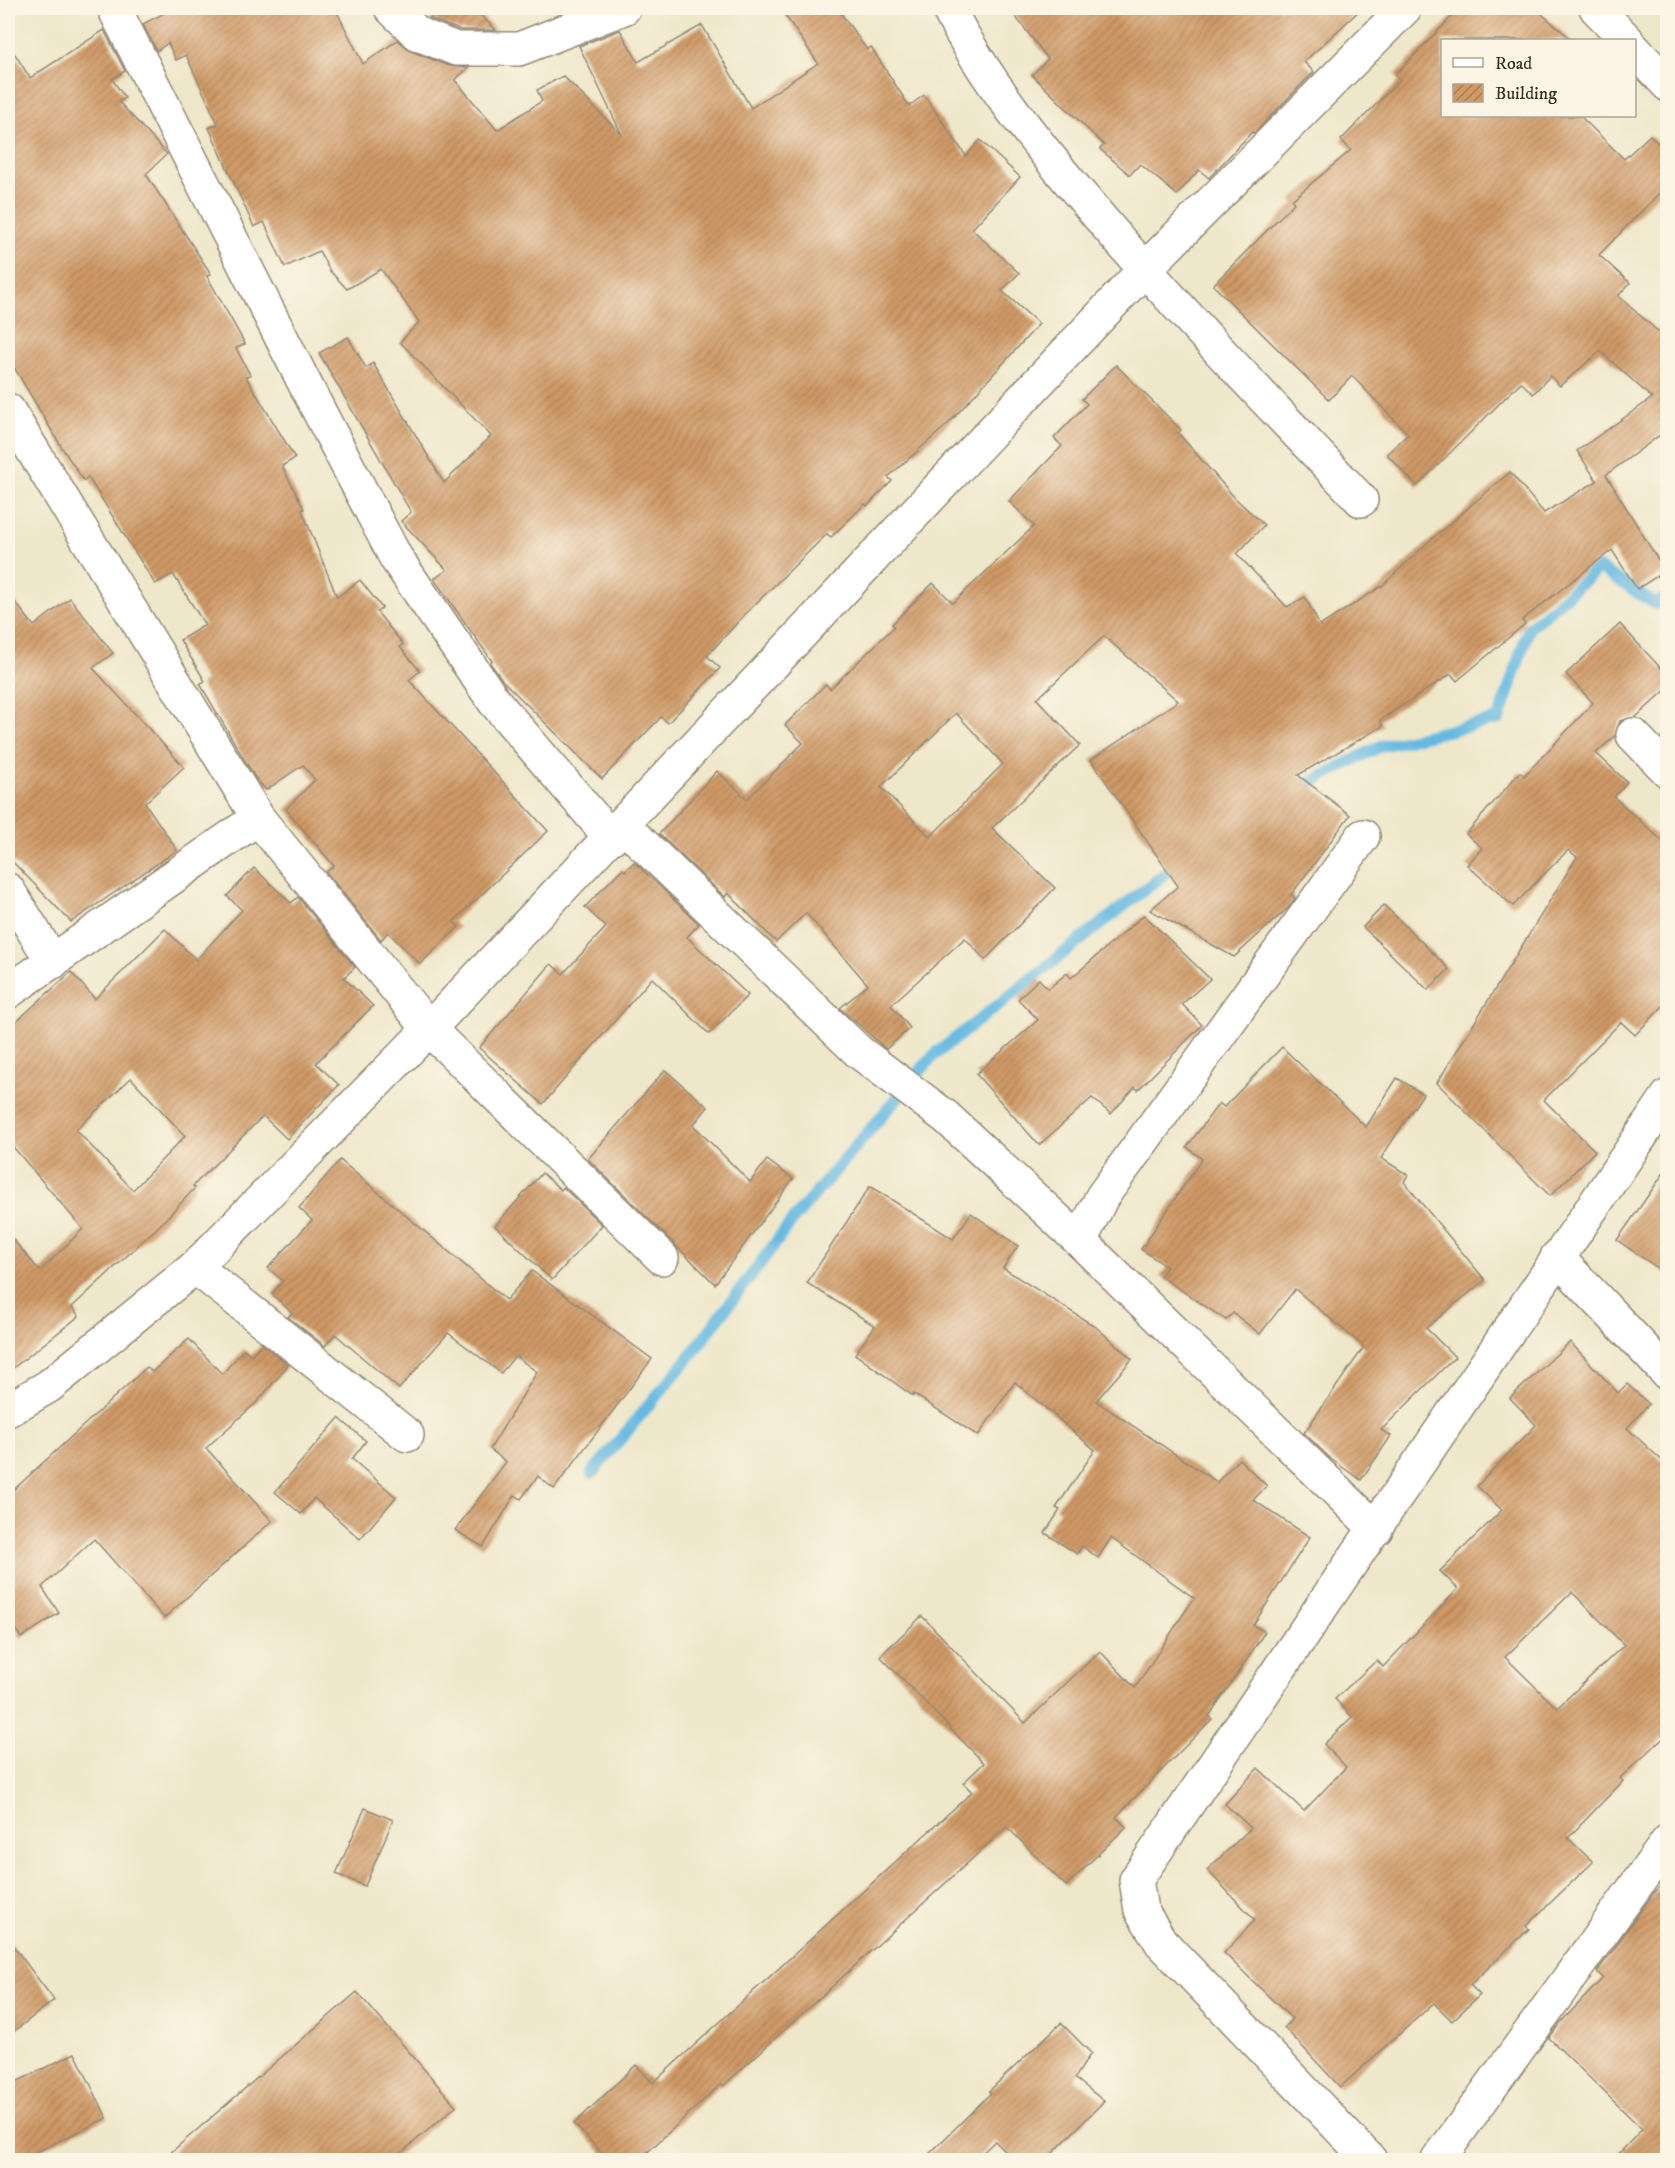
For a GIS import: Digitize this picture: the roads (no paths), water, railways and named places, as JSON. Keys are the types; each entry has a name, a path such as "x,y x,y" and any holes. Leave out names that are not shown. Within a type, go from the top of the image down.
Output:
{"street":[{"path":"114,8 396,558 494,701 617,832 859,1052 908,1086 946,1118 1080,1242 1376,1529"},
{"path":"391,8 418,34 456,49 519,49 624,8"},
{"path":"948,8 962,34 1031,137 1144,270 1361,500"},
{"path":"8,1410 49,1386 195,1267 429,1029 617,832 1144,270 1405,8"},
{"path":"1596,8 1626,39"},
{"path":"1636,50 1668,85"},
{"path":"8,410 258,818 429,1029 662,1258"},
{"path":"1633,735 1668,771"},
{"path":"8,992 258,818"},
{"path":"1080,1242 1102,1197 1363,836"},
{"path":"8,890 53,962"},
{"path":"1370,2160 1161,1942 1141,1910 1136,1880 1668,1096"},
{"path":"1557,1257 1668,1374"},
{"path":"195,1267 408,1435"},
{"path":"1438,2160 1668,1841"}],"waterway":[{"path":"1295,790 1381,746 1499,719 1529,628 1599,568 1655,604 1668,596"},
{"path":"592,1473 691,1355 792,1221 933,1056 1181,861"}]}
